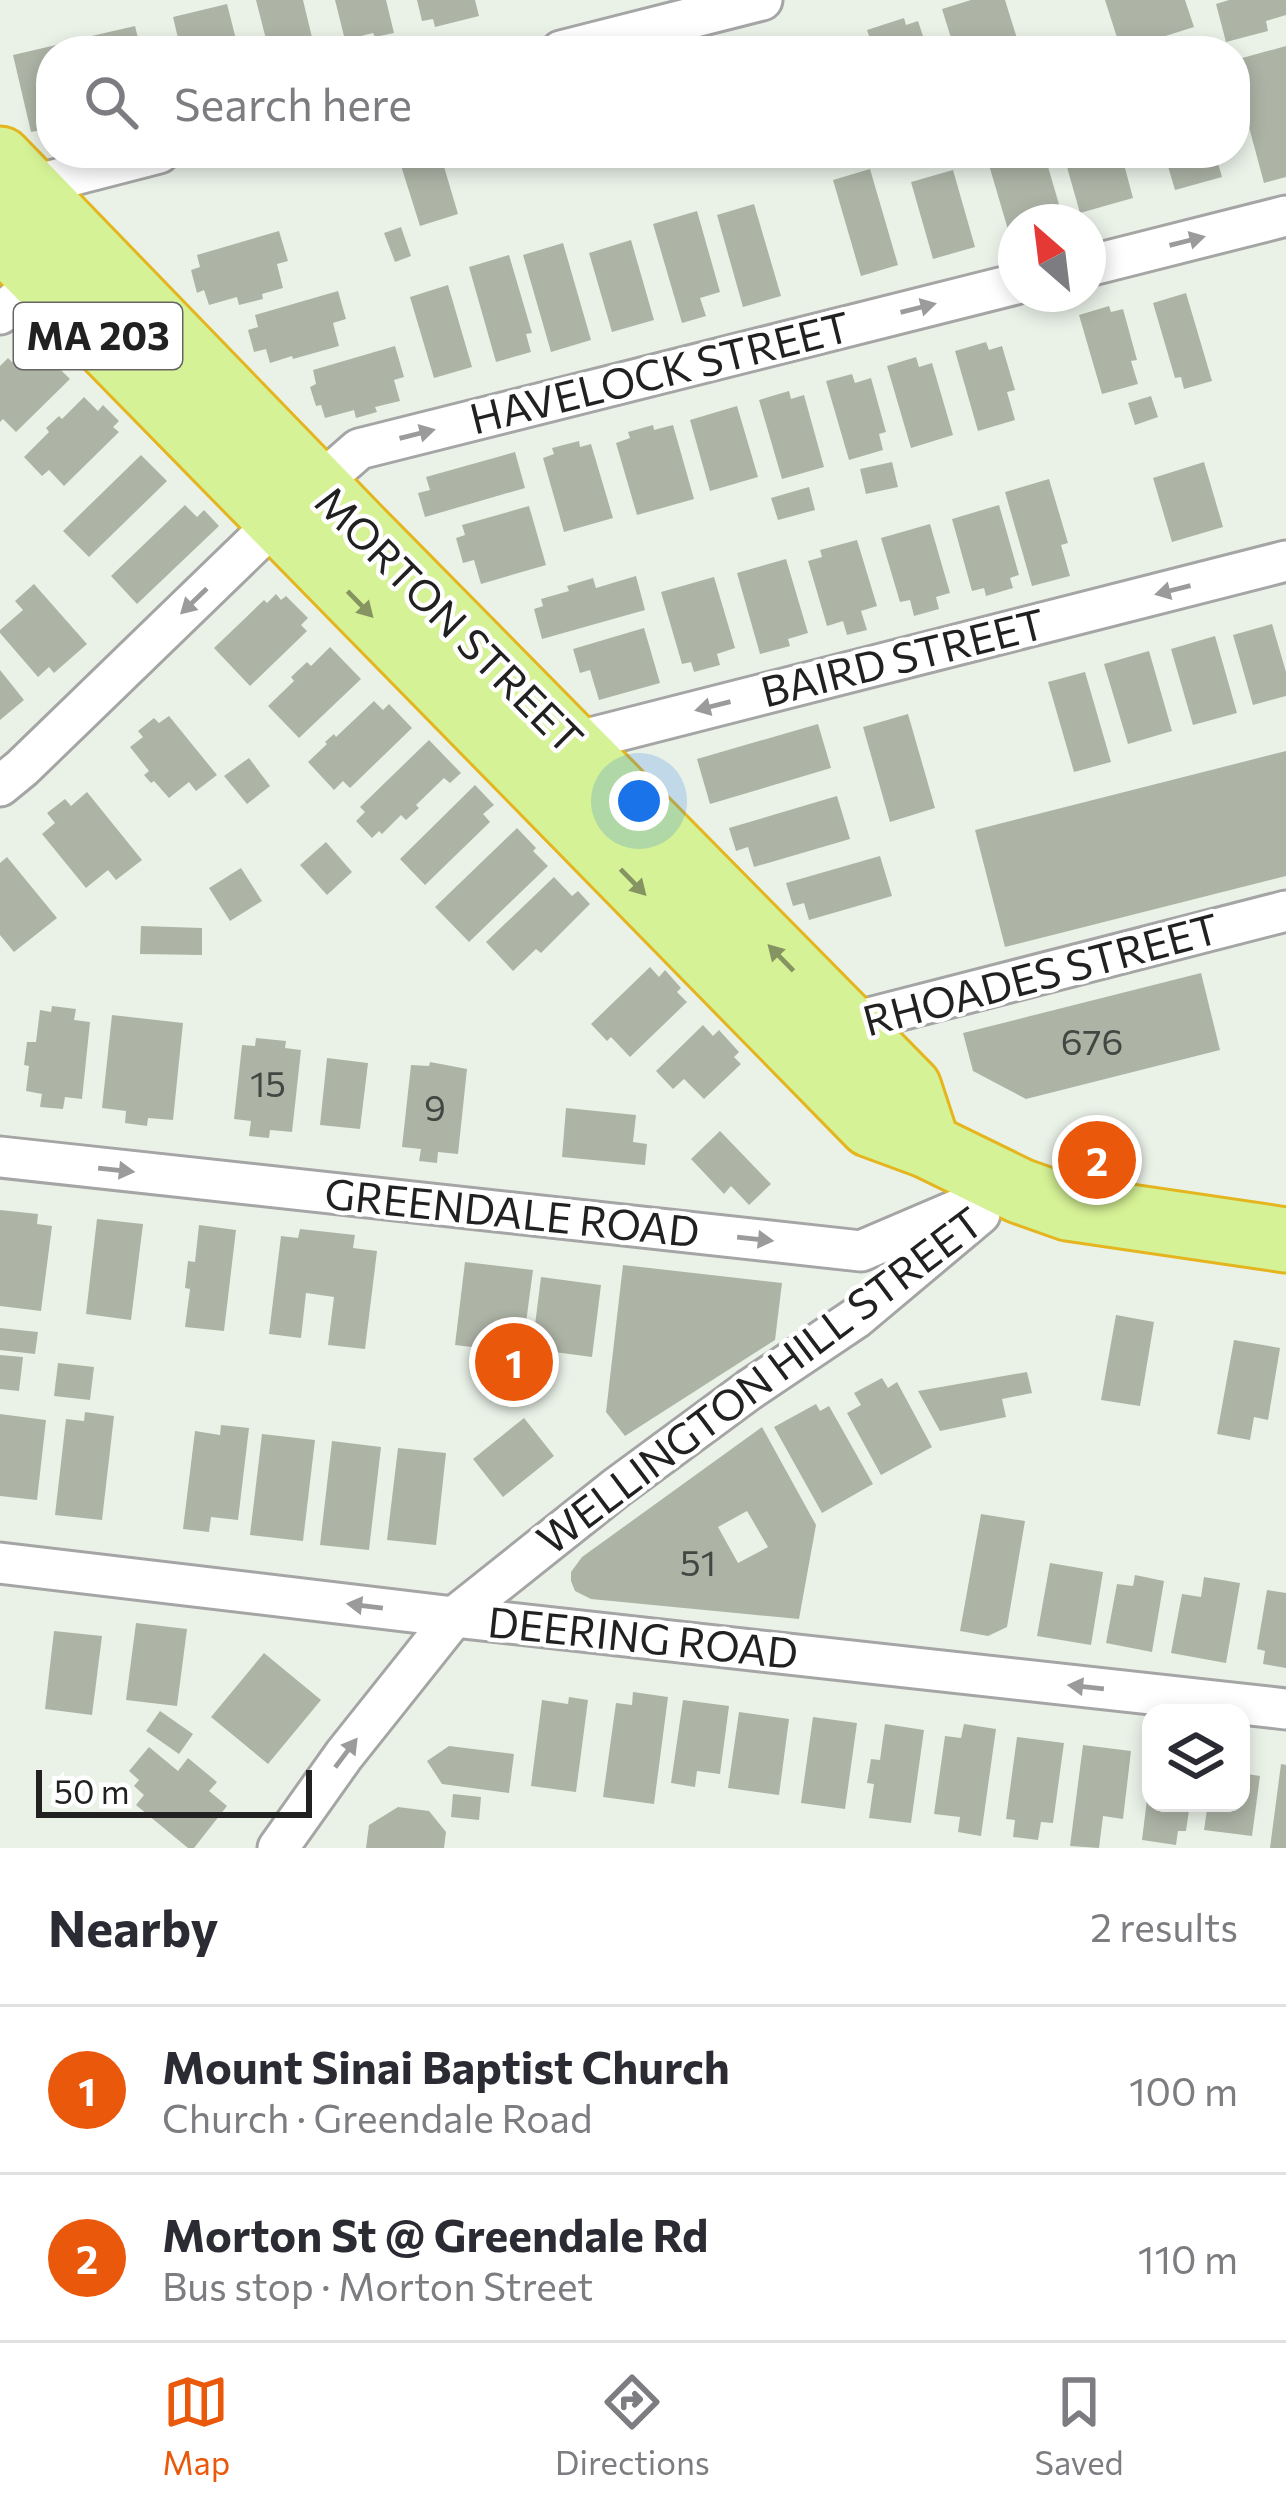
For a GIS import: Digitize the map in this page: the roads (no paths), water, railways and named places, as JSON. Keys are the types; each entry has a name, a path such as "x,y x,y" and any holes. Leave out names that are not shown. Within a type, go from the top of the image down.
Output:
{"highway":[{"name":"MORTON STREET","path":"26,237 297,503 827,1042 909,1088 928,1146 1011,1187 1082,1211 1286,1240"}],"street":[{"path":"620,36 762,0"},
{"path":"26,237 135,168"},
{"path":"1106,261 1286,216"},
{"name":"HAVELOCK STREET","path":"0,786 359,448 998,288"},
{"name":"BAIRD STREET","path":"552,762 1286,561"},
{"name":"RHOADES STREET","path":"827,1042 1286,911"},
{"name":"GREENDALE ROAD","path":"0,1157 861,1250 1011,1187"},
{"name":"WELLINGTON HILL STREET","path":"278,1848 344,1755 454,1617 749,1390 856,1318 1011,1187"},
{"name":"DEERING ROAD","path":"0,1563 1286,1709"}],"place":[{"name":"Morton St @ Greendale Rd","path":"1097,1160"},
{"name":"Mount Sinai Baptist Church","path":"514,1362"}]}
